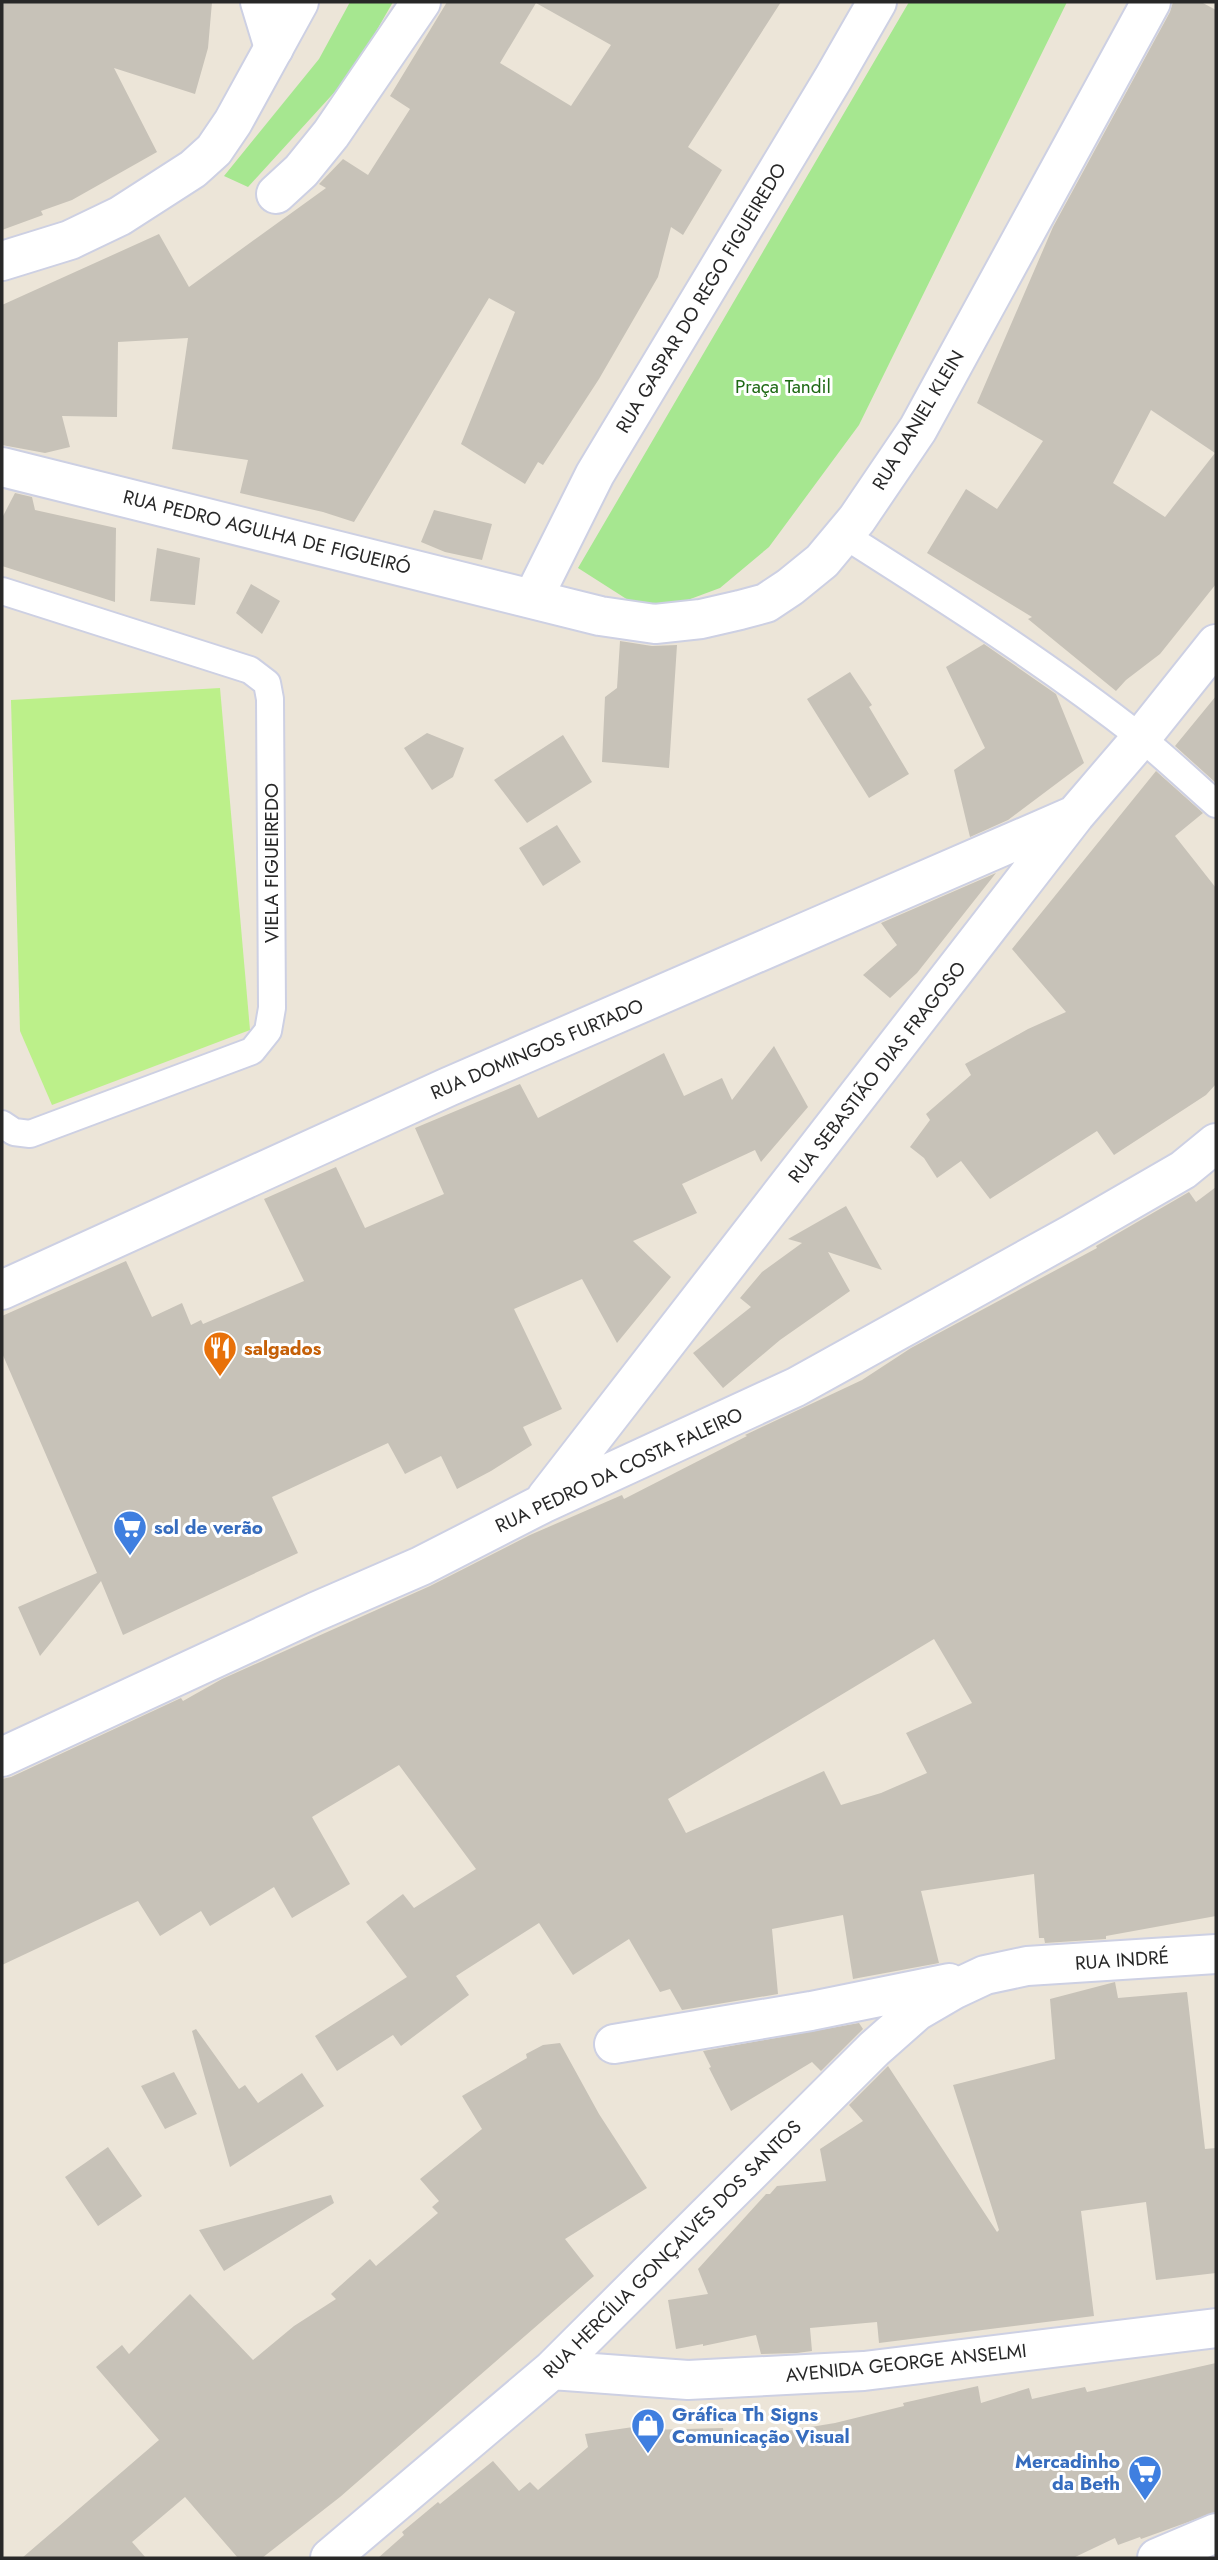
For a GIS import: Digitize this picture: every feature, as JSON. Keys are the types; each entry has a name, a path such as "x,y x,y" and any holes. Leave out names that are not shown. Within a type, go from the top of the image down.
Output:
{"street":[{"path":"260,2 274,48"},
{"path":"2,261 70,240 120,216 193,169 214,150 233,122 299,2"},
{"path":"276,194 301,170 331,134 421,2"},
{"name":"RUA GASPAR DO REGO FIGUEIREDO","path":"533,598 595,474 877,2"},
{"name":"RUA DANIEL KLEIN","path":"533,598 600,616 655,624 701,620 766,603 822,561 844,535 918,429 1151,2"},
{"name":"RUA PEDRO AGULHA DE FIGUEIRÓ","path":"2,467 533,598"},
{"name":"RUA SEBASTIÃO DIAS FRAGOSO","path":"542,1504 1075,814 1141,738 1216,644"},
{"name":"RUA DOMINGOS FURTADO","path":"2,1290 436,1092 1075,814"},
{"name":"RUA PEDRO DA COSTA FALEIRO","path":"2,1757 315,1612 421,1566 542,1504 796,1387 1183,1170 1216,1143"},
{"name":"RUA INDRÉ","path":"1027,1966 1216,1954"},
{"name":"RUA HERCÍLIA GONÇALVES DOS SANTOS","path":"330,2558 552,2370 874,2049 917,2011 985,1975 1027,1966"},
{"path":"614,2044 811,2011 985,1975"},
{"name":"AVENIDA GEORGE ANSELMI","path":"552,2370 688,2380 864,2371 1216,2328"},
{"path":"1157,2558 1216,2533"}],"lane":[{"path":"844,535 979,621 1141,738 1216,804"},
{"name":"VIELA FIGUEIREDO","path":"2,591 250,670 267,683 270,699 272,1008 268,1031 252,1051 30,1134 14,1132 2,1124"}],"green space":[{"path":"350,2 393,2 352,73 248,187 224,176 319,59"},
{"name":"Praça Tandil","path":"909,2 1067,2 859,425 769,547 720,588 650,614 578,568"},
{"path":"220,688 250,1030 52,1105 20,1031 11,700"}],"building":[{"path":"2,2 212,2 208,48 195,94 114,68 157,152 72,200 41,211 43,215 2,230"},
{"path":"447,2 781,2 688,147 722,170 683,235 671,227 658,277 599,379 543,465 538,462 525,484 461,444 515,312 489,298 354,522 240,493 248,460 172,449 188,338 118,342 117,417 62,416 70,447 45,453 2,445 2,305 159,234 189,287 326,188 319,184 343,159 368,175 410,109 390,96","holes":["536,3 611,45 571,106 500,63"]},
{"path":"1173,2 1201,2 1216,10 1216,584 1160,654 1116,691 1028,619 1032,617 927,553 966,489 997,509 1043,441 977,403 1053,227","holes":["1151,410 1215,453 1165,517 1113,483"]},
{"path":"15,493 32,497 35,510 116,528 115,602 2,566 2,518"},
{"path":"434,510 492,524 482,560 445,552 421,542"},
{"path":"157,548 200,558 195,605 150,601"},
{"path":"251,584 280,601 262,634 236,613"},
{"path":"620,641 652,646 677,645 669,768 602,762 605,697 617,688"},
{"path":"984,644 1056,694 1084,763 1008,820 970,837 954,770 985,748 946,667"},
{"path":"850,672 872,705 869,707 909,774 869,798 807,699"},
{"path":"1216,696 1216,783 1175,746"},
{"path":"427,733 464,748 453,777 432,790 404,748"},
{"path":"563,735 592,782 527,823 494,780"},
{"path":"1156,771 1203,813 1175,836 1216,888 1216,1084 1206,1095 1114,1155 1097,1131 990,1199 961,1161 937,1178 924,1158 910,1147 930,1120 926,1114 971,1075 965,1064 1028,1029 1066,1012 1012,949"},
{"path":"557,825 581,862 543,886 519,848"},
{"path":"996,873 917,973 890,998 863,975 897,945 881,923"},
{"path":"774,1046 808,1107 761,1162 755,1150 682,1184 697,1213 633,1241 671,1277 617,1343 582,1279 514,1309 562,1409 523,1427 532,1445 457,1489 441,1456 405,1474 388,1443 272,1497 298,1553 123,1635 101,1581 40,1656 18,1607 97,1573 2,1353 2,1316 126,1261 152,1317 182,1303 191,1325 201,1320 203,1324 304,1281 264,1199 336,1167 365,1228 444,1194 415,1128 520,1084 538,1118 664,1053 684,1096 722,1078 732,1100"},
{"path":"1216,1187 1216,1916 1106,1936 1106,1939 1045,1943 1044,1938 1039,1938 1034,1874 921,1891 939,1963 853,1979 843,1915 772,1929 778,1994 682,2010 670,1989 660,1992 629,1939 573,1975 539,1923 456,1976 469,1995 401,2046 393,2035 337,2071 315,2036 407,1977 366,1922 403,1894 414,1908 476,1869 399,1765 312,1817 350,1884 292,1918 274,1887 210,1926 201,1911 160,1936 138,1901 2,1965 2,1779 181,1698 183,1701 222,1679 430,1586 530,1535 622,1495 624,1499 747,1436 745,1435 862,1380 911,1348 1097,1248 1096,1246 1189,1192 1196,1202","holes":["934,1639 972,1703 906,1733 927,1773 881,1793 841,1805 824,1771 686,1833 668,1799"]},
{"path":"846,1206 882,1270 828,1252 850,1291 780,1340 723,1388 693,1353 751,1307 740,1298 762,1272 802,1243 788,1239"},
{"path":"1115,1982 1118,1998 1187,1992 1205,2149 1216,2148 1216,2273 1156,2280 1146,2202 1081,2211 1094,2316 879,2343 877,2322 810,2328 812,2351 797,2353 761,2354 756,2335 676,2349 668,2300 708,2294 698,2269 766,2194 770,2194 777,2186 826,2181 820,2149 863,2121 849,2105 888,2066 997,2232 999,2230 953,2085 1055,2059 1050,1999"},
{"path":"859,2023 863,2029 821,2071 812,2062 731,2111 703,2051"},
{"path":"196,2029 239,2089 245,2085 258,2103 302,2073 324,2106 230,2167 192,2031"},
{"path":"560,2043 599,2114 647,2188 565,2239 594,2276 340,2497 262,2558 238,2558 185,2497 132,2542 146,2558 22,2558 159,2440 96,2367 122,2345 129,2354 190,2294 253,2360 294,2326 336,2299 331,2294 370,2259 376,2266 438,2213 432,2207 439,2201 420,2179 482,2129 462,2096 527,2058 526,2054 543,2045"},
{"path":"174,2072 197,2114 165,2129 141,2086"},
{"path":"108,2147 142,2196 98,2226 65,2177"},
{"path":"331,2195 334,2203 224,2271 199,2230"},
{"path":"1216,2363 1216,2512 1118,2545 1115,2538 1073,2558 378,2558 404,2535 402,2532 493,2461 519,2491 530,2482 538,2490 588,2447 585,2434 647,2425 648,2430 723,2428 725,2441 835,2423 904,2406 903,2403 978,2386 981,2403 1029,2388 1032,2399 1085,2387 1087,2392"}],"place":[{"name":"salgados","path":"220,1378"},
{"name":"sol de verão","path":"130,1557"},
{"name":"Gráfica Th Signs Comunicação Visual","path":"648,2455"},
{"name":"Mercadinho da Beth","path":"1145,2502"}]}
